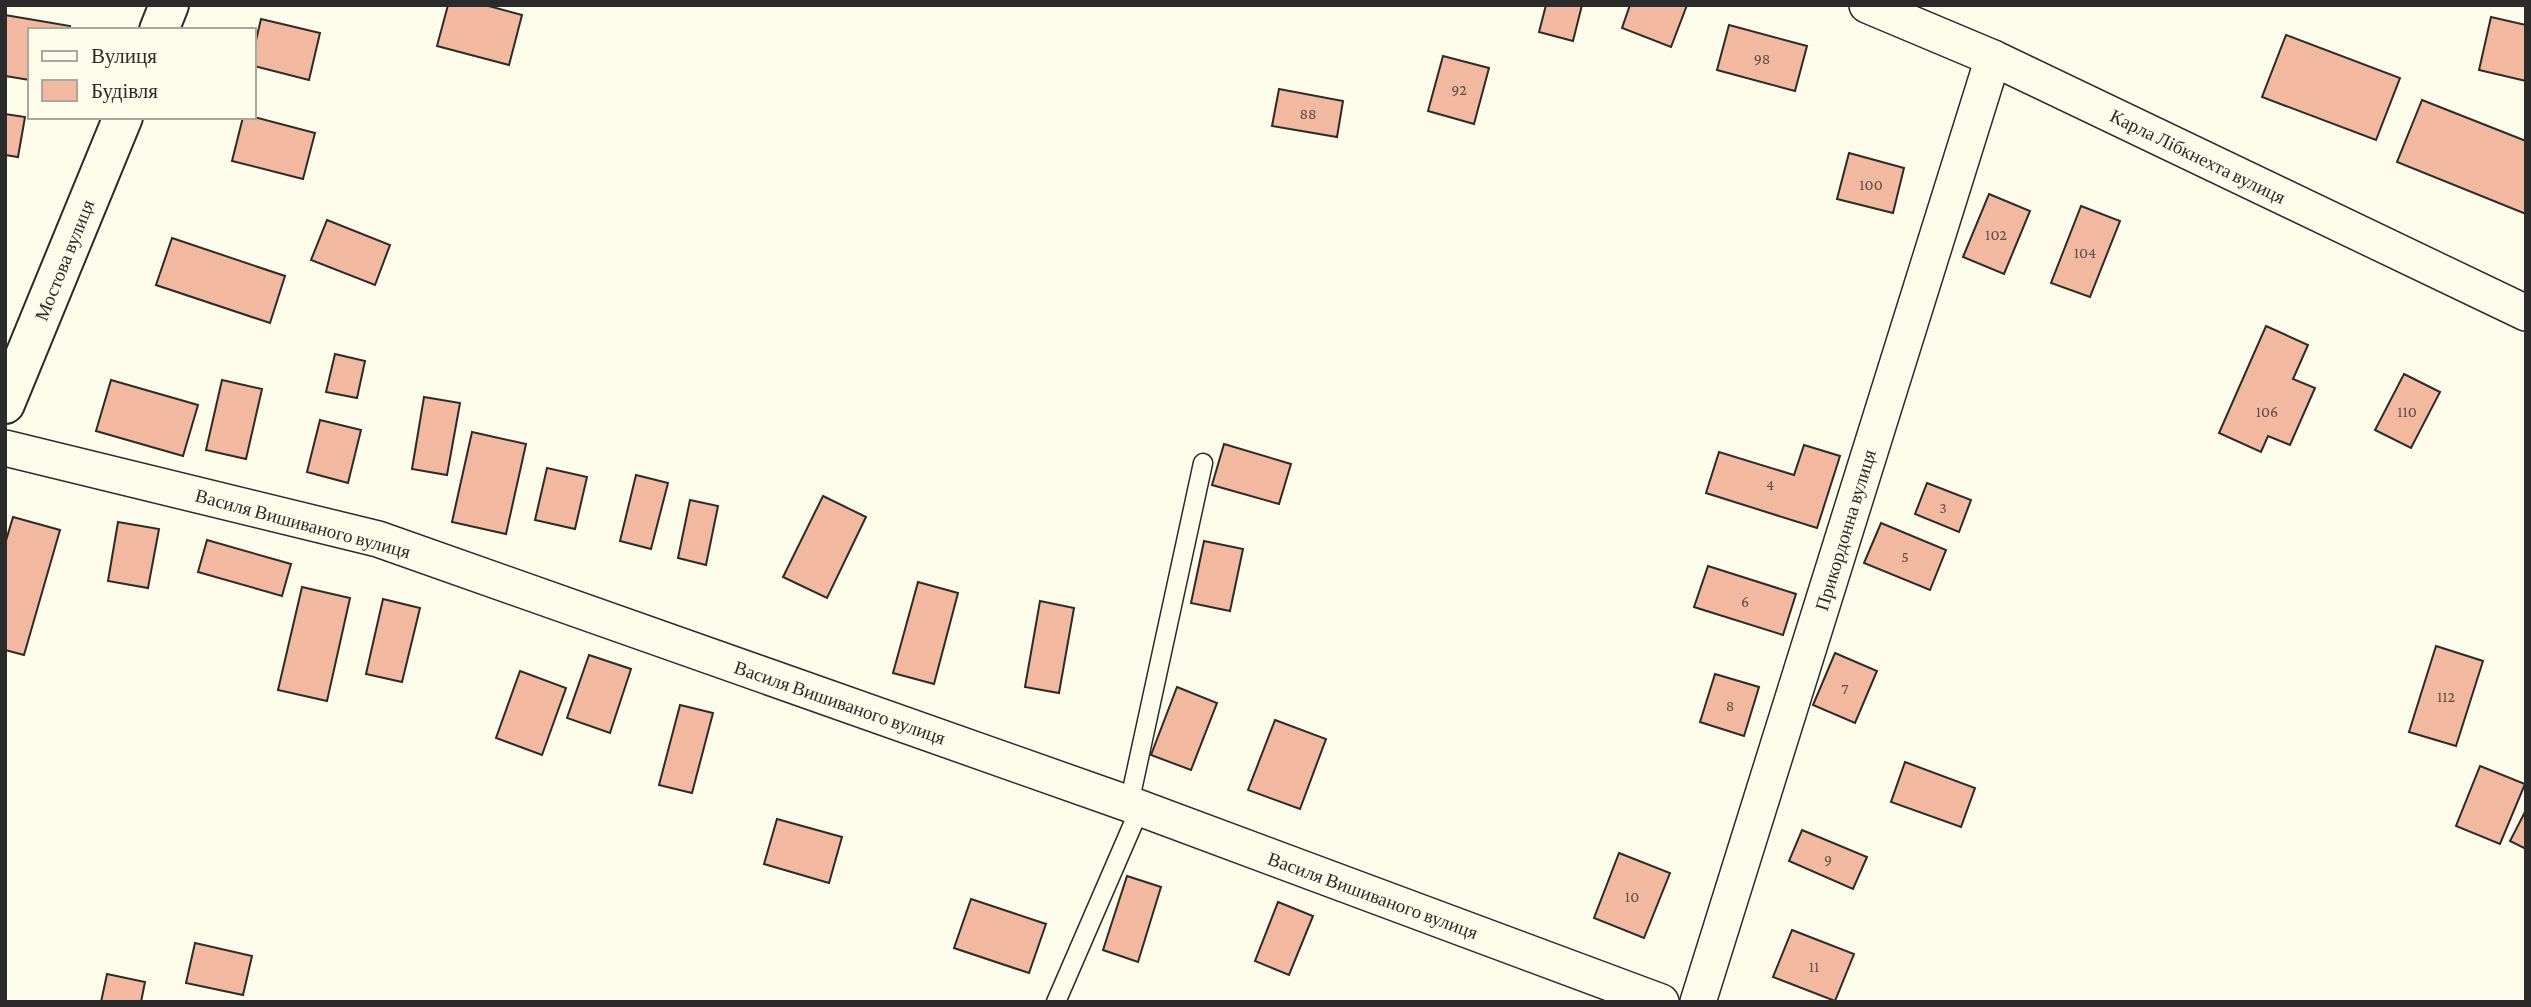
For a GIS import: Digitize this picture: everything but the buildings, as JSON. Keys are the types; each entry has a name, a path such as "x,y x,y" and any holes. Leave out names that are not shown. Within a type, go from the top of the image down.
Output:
{"street":[{"path":"160,28 169,5"},
{"name":"Карла Лібкнехта вулиця","path":"1867,5 1993,58 2526,313"},
{"name":"Прикордонна вулиця","path":"1698,1002 1993,58"},
{"name":"Мостова вулиця","path":"5,404 122,119"},
{"name":"Василя Вишиваного вулиця","path":"5,448 377,539 1135,806 1661,1002"}],"lane":[{"path":"1056,1002 1135,806 1203,463"}]}
